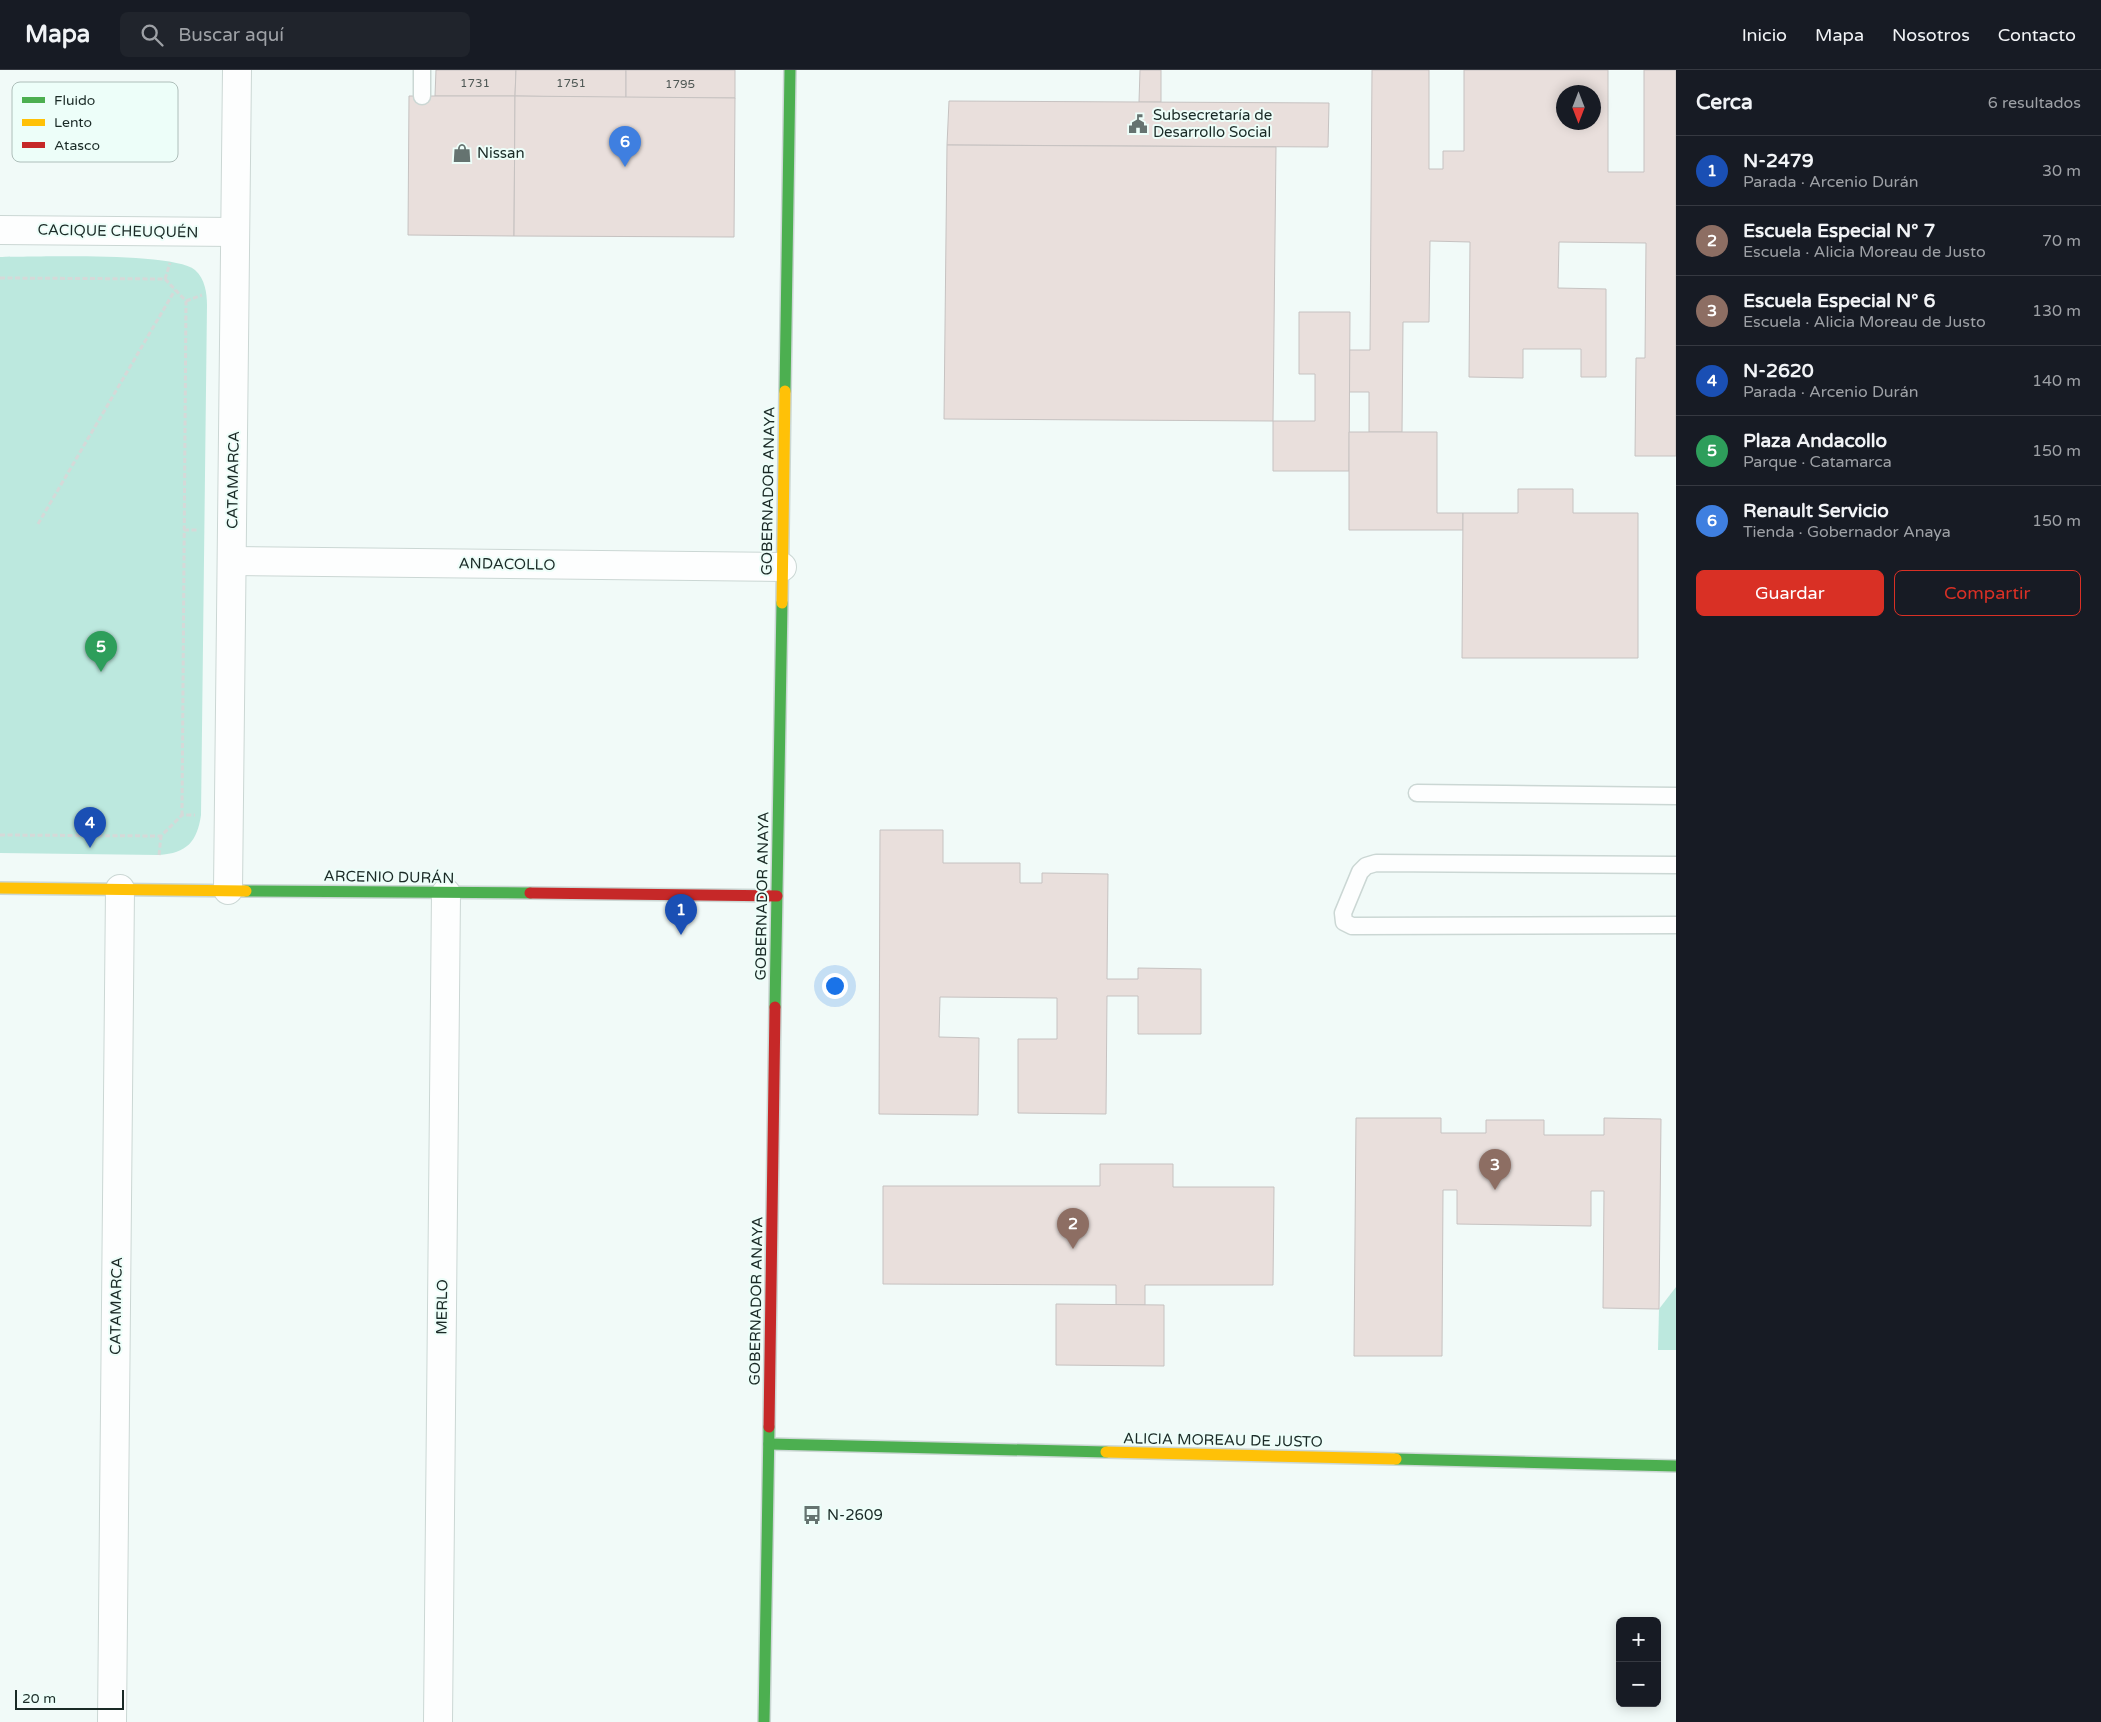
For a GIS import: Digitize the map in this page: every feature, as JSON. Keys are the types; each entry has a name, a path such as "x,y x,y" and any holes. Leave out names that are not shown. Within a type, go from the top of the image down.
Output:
{"street":[{"name":"CATAMARCA","path":"228,890 237,70"},
{"name":"GOBERNADOR ANAYA","path":"764,1722 790,70"},
{"name":"CACIQUE CHEUQUÉN","path":"0,230 235,232"},
{"name":"ANDACOLLO","path":"232,561 782,567"},
{"name":"ARCENIO DURÁN","path":"0,888 777,896"},
{"name":"CATAMARCA","path":"112,1722 120,889"},
{"name":"MERLO","path":"438,1722 446,893"},
{"name":"ALICIA MOREAU DE JUSTO","path":"769,1444 1676,1466"}],"lane":[{"path":"422,70 422,96"},
{"path":"1417,793 1676,796"},
{"path":"1676,865 1376,863 1366,866 1360,872 1343,913 1344,922 1352,926 1676,925"}],"path":[{"path":"165,279 170,261"},
{"path":"0,278 165,279 186,301 182,815 161,836 159,855"},
{"path":"38,524 176,290"},
{"path":"186,301 207,293"},
{"path":"184,530 204,530"},
{"path":"182,815 200,815"},
{"path":"0,835 161,836"}],"green space":[{"path":"71,256 160,260 182,264 195,270 205,286 207,305 201,815 197,832 193,839 184,849 177,852 159,855 0,853 0,257"},
{"path":"1676,1287 1676,1350 1658,1350 1659,1309"}],"building":[{"path":"436,70 516,70 515,96 435,96"},
{"path":"516,70 626,70 626,98 515,96"},
{"path":"626,70 735,70 735,98 626,98"},
{"path":"1140,70 1161,70 1161,102 1139,102"},
{"path":"1372,70 1429,70 1429,169 1443,169 1443,151 1464,151 1464,70 1608,70 1608,172 1644,172 1644,70 1676,70 1676,456 1635,456 1636,358 1645,358 1646,243 1559,242 1558,288 1606,289 1606,377 1581,377 1581,349 1523,349 1523,378 1469,377 1470,242 1430,241 1429,322 1403,322 1402,432 1369,432 1369,392 1349,392 1349,350 1370,350"},
{"name":"Nissan","path":"409,96 515,96 514,236 408,235"},
{"path":"515,96 735,98 734,237 514,236"},
{"name":"Subsecretaría de Desarrollo Social","path":"949,101 1329,103 1328,147 947,145"},
{"path":"947,145 1276,147 1273,421 944,419"},
{"path":"1299,312 1350,312 1349,471 1273,471 1273,421 1315,421 1315,374 1299,374"},
{"path":"1349,432 1437,432 1437,513 1463,513 1463,530 1349,530"},
{"path":"1518,489 1573,489 1573,513 1638,513 1638,658 1462,658 1463,513 1518,513"},
{"path":"880,830 943,830 943,863 1020,863 1020,883 1042,883 1042,873 1108,874 1107,979 1138,979 1138,968 1201,969 1201,1034 1138,1034 1138,996 1107,996 1106,1114 1018,1113 1018,1039 1057,1039 1057,998 940,997 939,1037 979,1038 978,1115 879,1114"},
{"path":"1356,1118 1441,1118 1441,1133 1486,1133 1486,1120 1544,1120 1544,1135 1604,1135 1604,1118 1661,1119 1659,1309 1603,1308 1604,1191 1591,1191 1591,1226 1457,1224 1457,1190 1443,1190 1442,1356 1354,1356"},
{"path":"1100,1164 1173,1164 1173,1187 1274,1187 1273,1285 1145,1285 1145,1305 1116,1305 1116,1285 883,1284 883,1186 1100,1186"},
{"path":"1056,1304 1164,1305 1164,1366 1056,1365"}],"traffic: fast":[{"path":"785,391 790,70"},
{"path":"775,1007 782,603"},
{"path":"246,891 530,893"},
{"path":"764,1722 769,1427"},
{"path":"769,1444 1106,1452"},
{"path":"1396,1459 1676,1466"}],"traffic: slow":[{"path":"782,603 785,391"},
{"path":"0,888 246,891"},
{"path":"1106,1452 1396,1459"}],"traffic: jam":[{"path":"530,893 777,896"},
{"path":"769,1427 775,1007"}],"place":[{"name":"Subsecretaría de Desarrollo Social","path":"1138,124"},
{"name":"Nissan","path":"462,153"},
{"name":"Renault Servicio","path":"625,167"},
{"name":"Plaza Andacollo","path":"101,672"},
{"name":"N-2620","path":"90,848"},
{"name":"N-2479","path":"681,935"},
{"name":"Escuela Especial N° 6","path":"1495,1190"},
{"name":"Escuela Especial N° 7","path":"1073,1249"},
{"name":"N-2609","path":"812,1515"}]}
